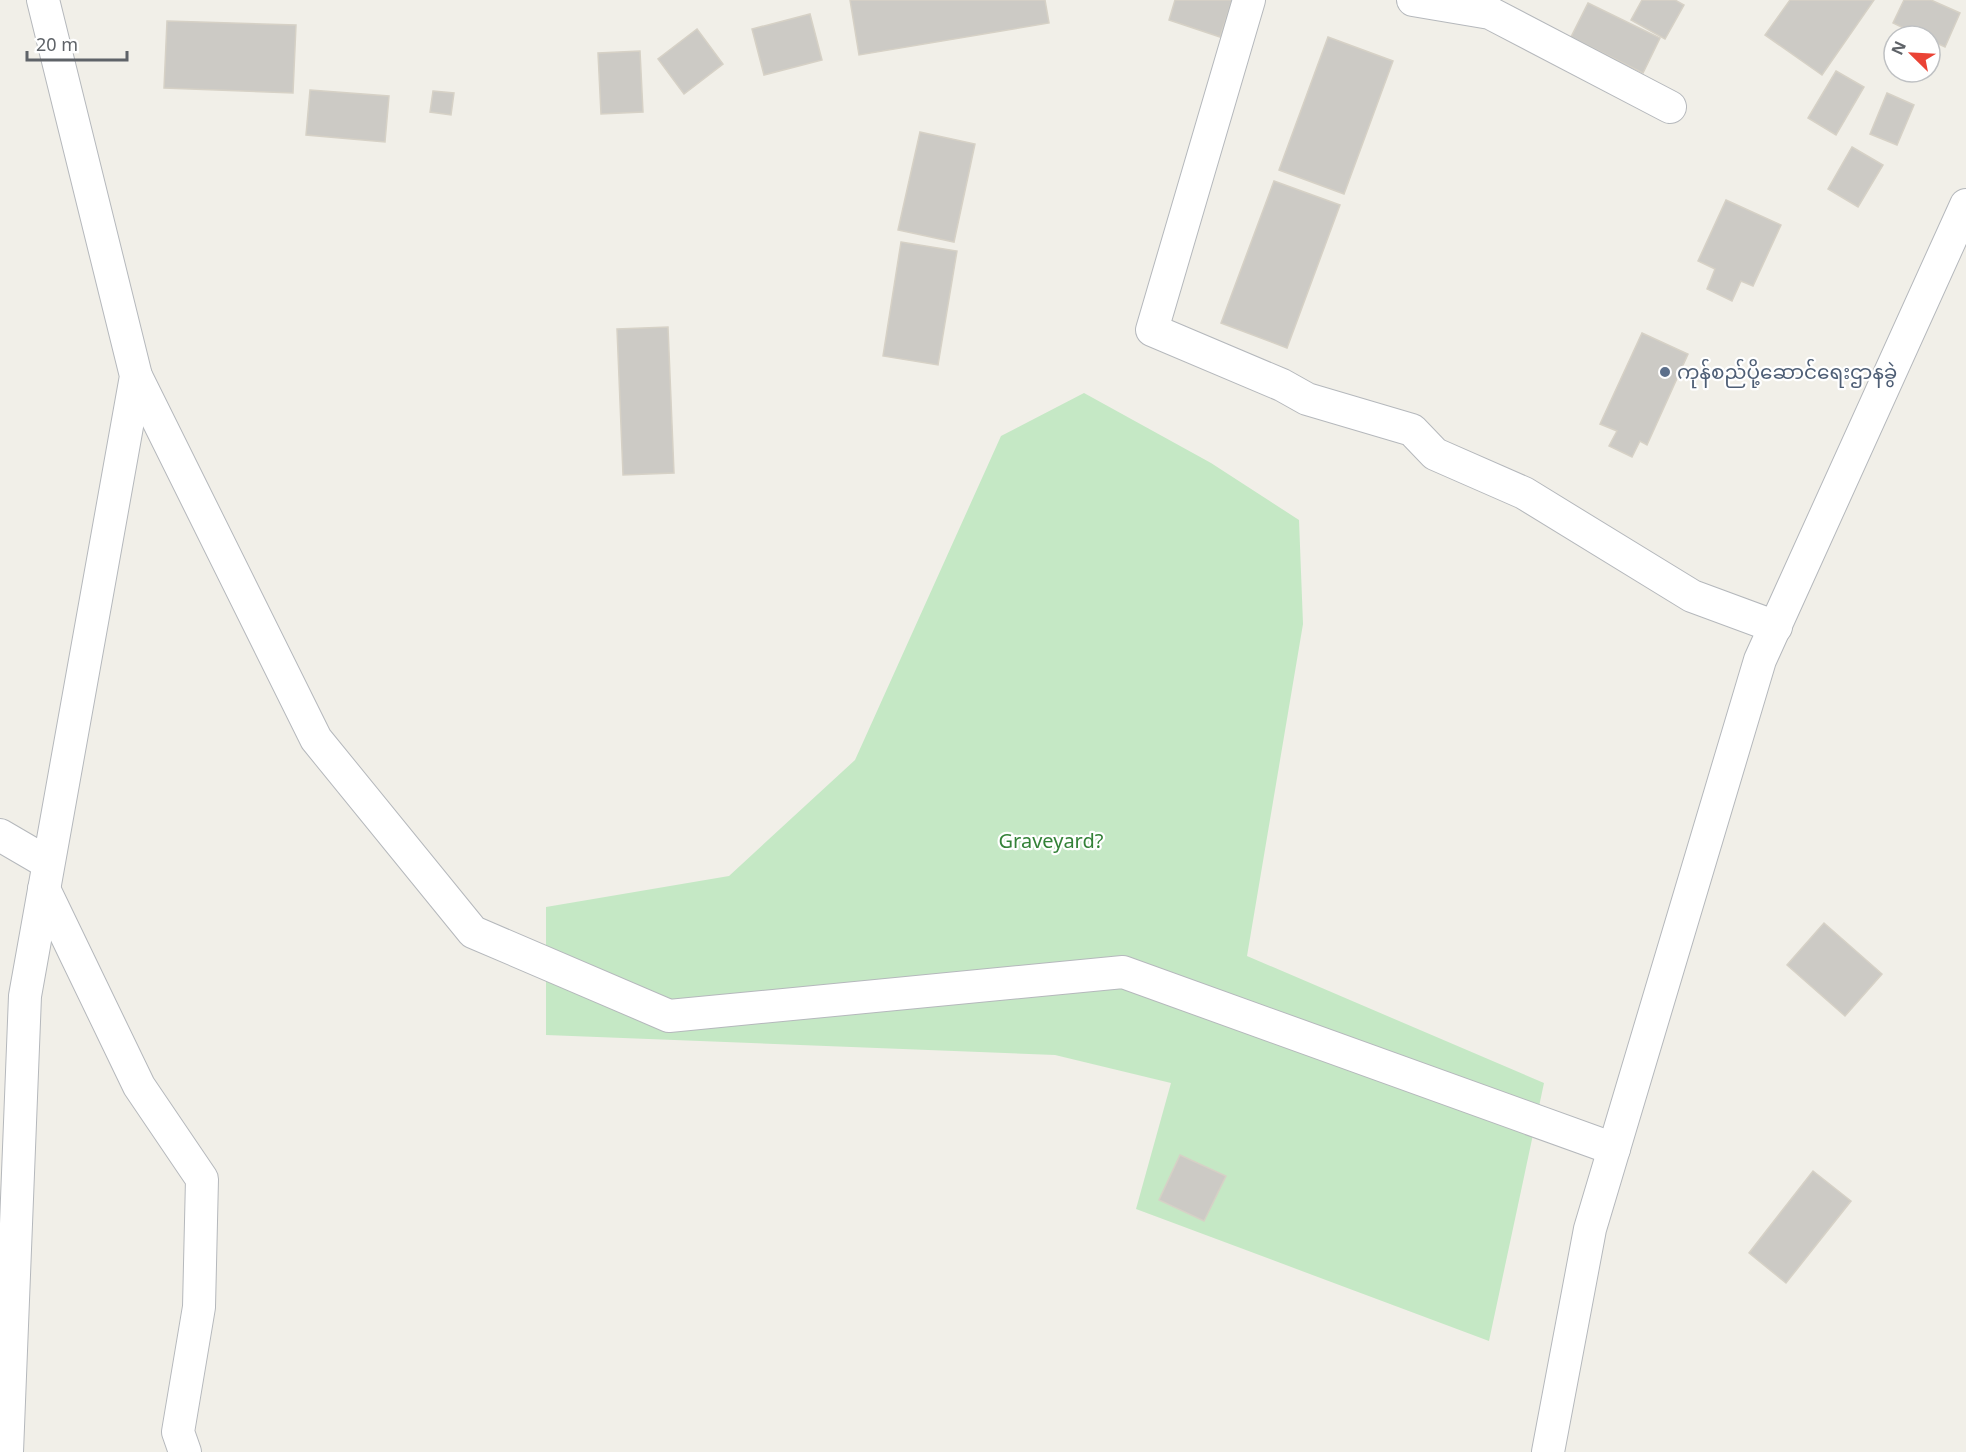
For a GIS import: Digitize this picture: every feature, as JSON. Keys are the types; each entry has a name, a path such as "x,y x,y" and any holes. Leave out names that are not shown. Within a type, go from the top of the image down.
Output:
{"street":[{"path":"43,0 136,376 316,739 473,932 669,1016 1123,972 1614,1149"},
{"path":"1249,0 1152,330 1282,385 1307,399 1412,430 1436,454 1524,493 1692,596 1776,627"},
{"path":"1413,0 1461,4 1490,13 1670,107"},
{"path":"1548,1452 1590,1229 1760,660 1966,206"},
{"path":"7,1452 25,996 136,376"},
{"path":"0,835 46,876 139,1086 202,1179 199,1307 178,1432 185,1452"}],"green space":[{"name":"Graveyard?","path":"1084,393 1211,463 1299,520 1303,624 1247,956 1544,1083 1489,1341 1136,1209 1171,1083 1055,1055 546,1035 546,907 729,876 855,760 1001,436"}],"building":[{"path":"850,0 1045,0 1049,23 859,55"},
{"path":"1175,0 1232,0 1220,37 1169,20"},
{"path":"1642,0 1675,0 1684,5 1665,39 1631,20"},
{"path":"1790,0 1874,0 1822,75 1765,35"},
{"path":"1904,0 1931,0 1960,13 1945,47 1942,46 1942,24 1893,23"},
{"path":"1588,3 1660,38 1643,73 1571,37"},
{"path":"810,14 822,60 764,75 752,29"},
{"path":"167,21 296,25 293,93 164,88"},
{"path":"697,29 723,64 684,94 658,59"},
{"path":"1328,37 1393,61 1344,194 1279,170"},
{"path":"640,51 643,112 601,114 598,53"},
{"path":"1836,71 1864,87 1836,135 1808,118"},
{"path":"310,90 389,96 385,142 306,135"},
{"path":"433,91 454,93 451,115 430,112"},
{"path":"1887,93 1914,105 1897,145 1870,134"},
{"path":"920,132 975,144 954,242 898,230"},
{"path":"1852,147 1883,165 1858,207 1828,189"},
{"path":"1274,181 1340,205 1287,348 1221,323"},
{"path":"1726,200 1781,225 1753,286 1741,281 1732,301 1707,289 1715,269 1698,261"},
{"path":"901,242 957,251 938,365 883,356"},
{"path":"668,327 674,473 623,475 617,329"},
{"path":"1642,333 1688,354 1647,445 1640,441 1632,457 1609,446 1617,431 1600,424"},
{"path":"1824,923 1882,974 1845,1016 1787,965"},
{"path":"1180,1155 1226,1176 1204,1221 1159,1200"},
{"path":"1813,1171 1851,1201 1786,1283 1749,1253"}],"place":[{"name":"ကုန်စည်ပို့ဆောင်ရေးဌာနခွဲ","path":"1665,372"}]}
